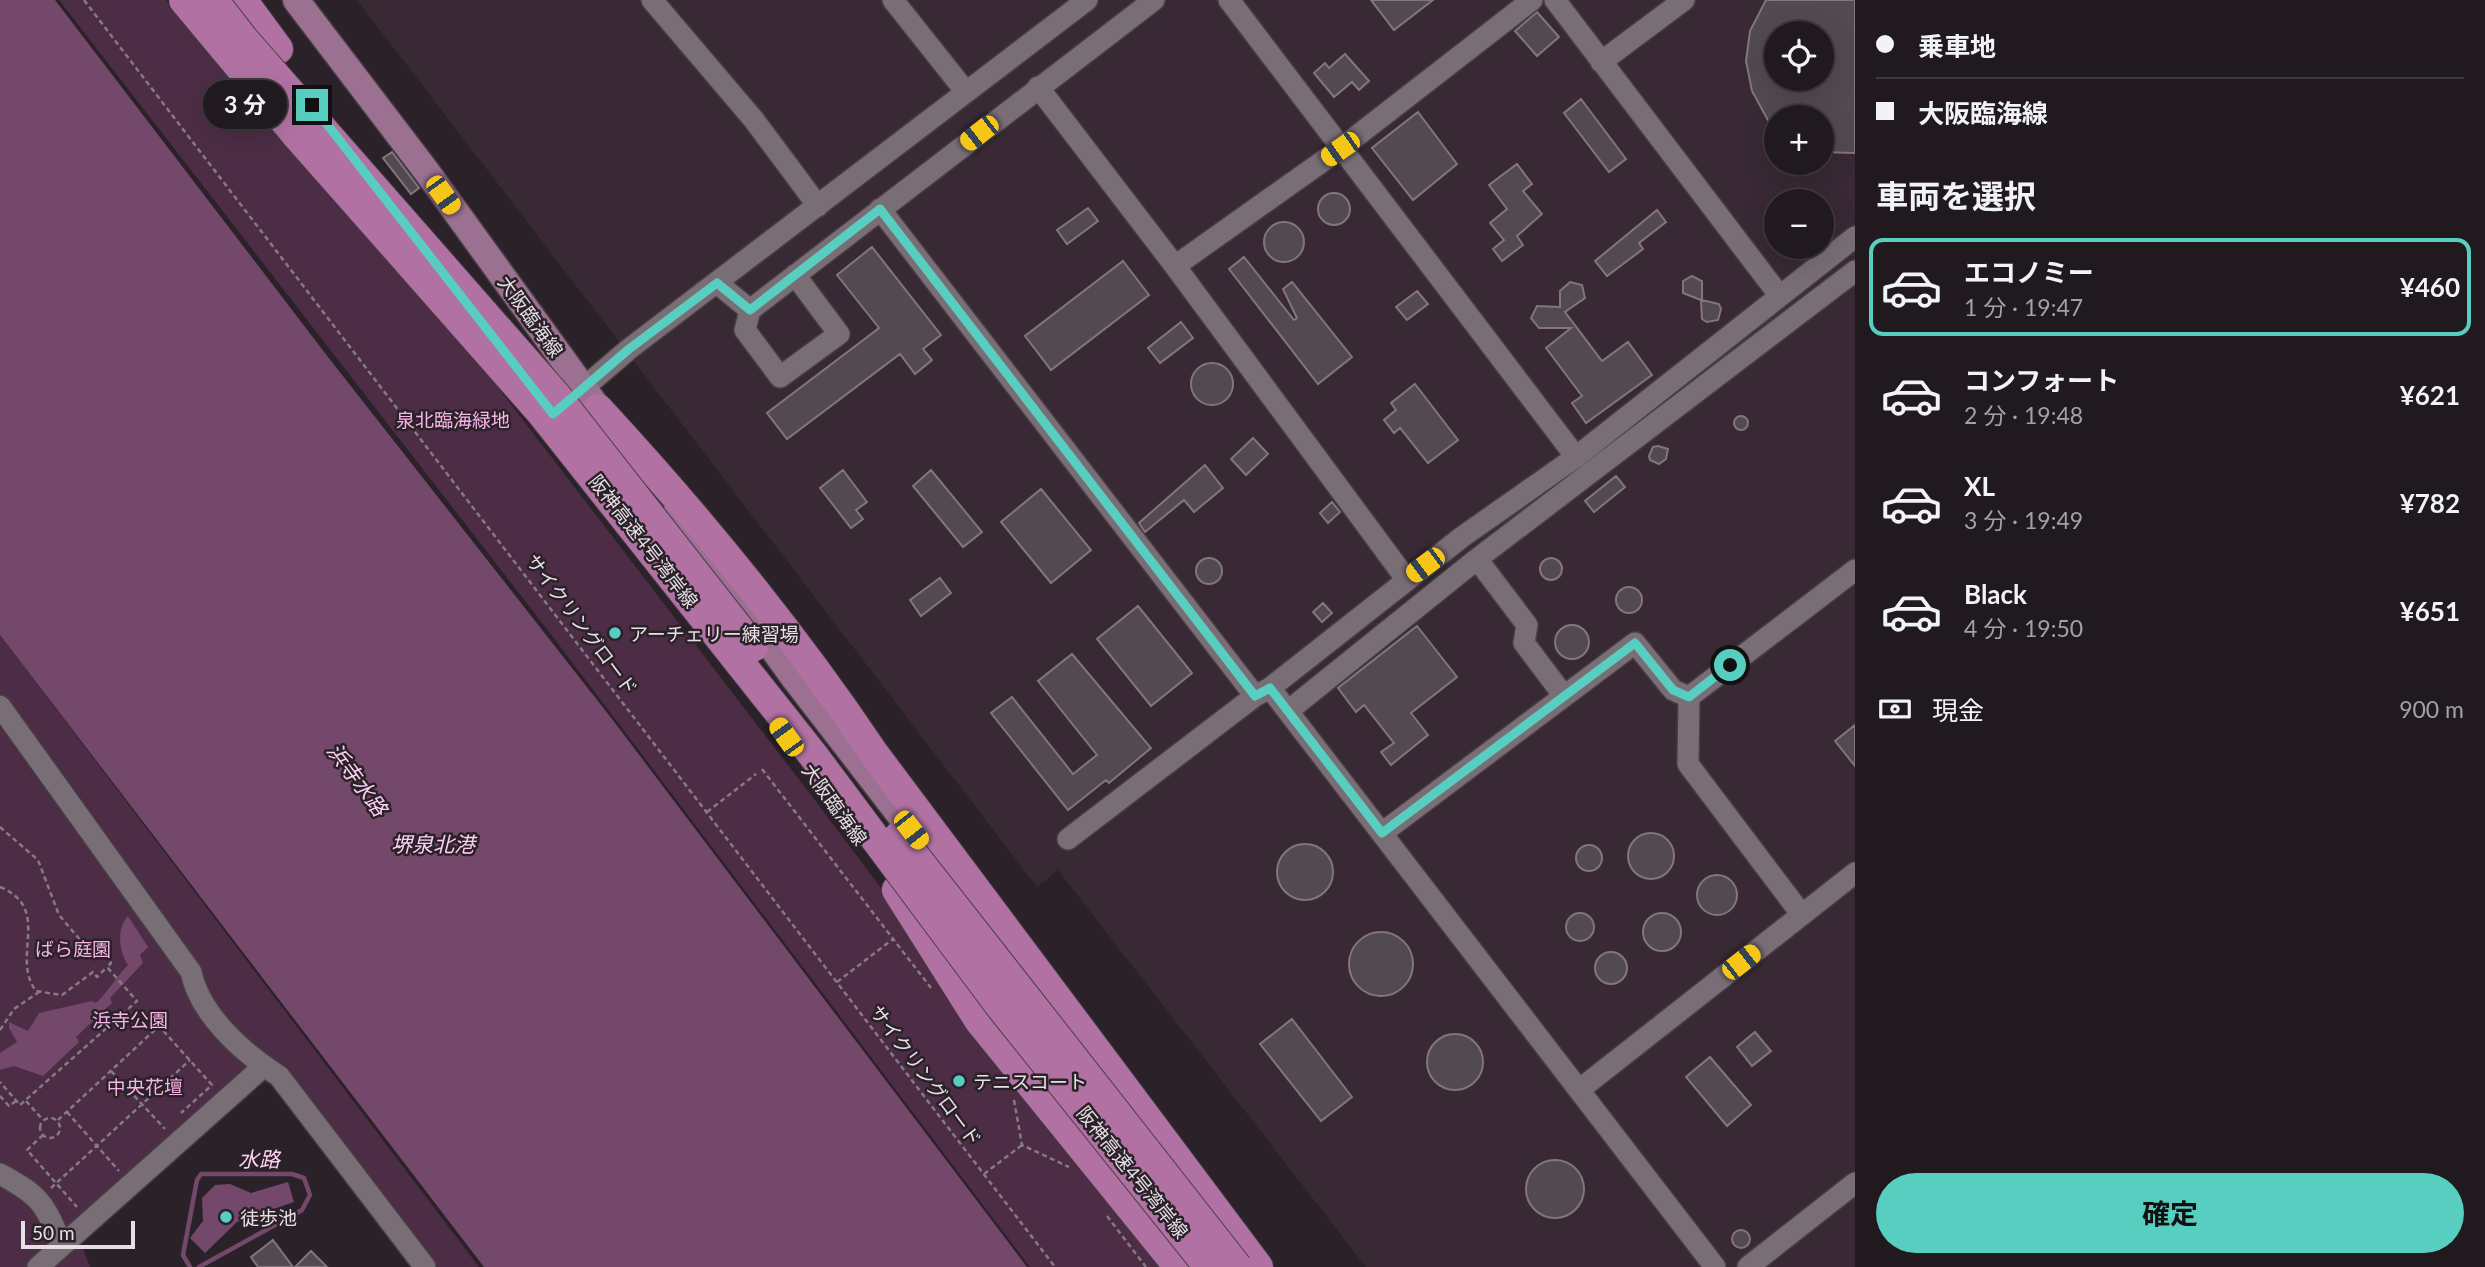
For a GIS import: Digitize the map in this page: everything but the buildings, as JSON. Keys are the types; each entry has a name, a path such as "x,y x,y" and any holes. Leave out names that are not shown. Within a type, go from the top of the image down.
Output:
{"highway":[{"name":"阪神高速4号湾岸線","path":"184,0 286,122 540,411 813,755 1001,1007 1209,1267"},
{"name":"阪神高速4号湾岸線","path":"213,0 253,50 573,402 679,550 1017,992 1237,1267"},
{"path":"242,0 323,107 513,335 573,402 659,474 770,611 1258,1267"},
{"path":"897,890 979,1020 1179,1267"}],"main road":[{"name":"大阪臨海線","path":"230,0 573,402 794,678 1251,1267"},
{"name":"大阪臨海線","path":"296,0 427,172 573,402 897,890 1193,1267"}],"street":[{"path":"652,0 754,120 818,206"},
{"path":"893,0 966,92"},
{"path":"573,402 629,349 1087,0"},
{"path":"795,275 839,334 780,377 745,330 750,310 795,275 880,209 1038,87 1154,0"},
{"path":"1228,0 1576,457"},
{"path":"1175,266 1340,149 1532,0"},
{"path":"1555,0 1779,295"},
{"path":"1601,62 1684,0"},
{"path":"1038,87 1175,266 1407,579"},
{"path":"880,209 1263,692 1288,711 1714,1267"},
{"path":"1068,839 1407,579 1576,457 1855,237"},
{"path":"1288,711 1477,559 1855,271"},
{"path":"717,283 750,310"},
{"path":"1477,559 1527,625 1524,642 1564,696"},
{"path":"1689,697 1855,570"},
{"path":"1382,833 1635,643 1673,690 1689,697"},
{"path":"1689,697 1688,764 1802,915"},
{"path":"0,706 191,972 195,992 247,1055 279,1076 425,1267"},
{"path":"1579,1090 1855,873"},
{"path":"38,1267 62,1245 84,1214 264,1066"},
{"path":"0,1174 31,1190 39,1199 62,1245"},
{"path":"1748,1267 1855,1183"}],"path":[{"name":"サイクリングロード","path":"84,0 1055,1267"},
{"path":"707,812 756,774"},
{"path":"0,827 38,860 60,915 93,955 100,949 111,963 97,977 93,972 62,995 40,992 30,983 26,971 29,920 20,902 9,891 0,887"},
{"path":"837,982 892,939"},
{"path":"0,1083 20,1105 137,1001 107,967"},
{"path":"0,1030 14,1009 40,992"},
{"path":"58,1120 159,1026 212,1085 174,1120"},
{"path":"39,1199 190,1060"},
{"path":"111,1071 165,1129 156,1137"},
{"path":"0,1096 9,1106 16,1101"},
{"path":"26,1101 43,1121"},
{"path":"66,1112 119,1171"},
{"path":"49,1118 58,1120 60,1130 57,1136 50,1138 43,1135 40,1127 43,1121 49,1118"},
{"path":"43,1135 27,1150 84,1214"},
{"path":"984,1174 1022,1145"}],"shaded area":[{"path":"357,0 1855,0 1855,1267 1366,1267 1058,870 1037,887"}],"green space":[{"name":"泉北臨海緑地","path":"59,0 166,0 496,385 814,799 1166,1267 1030,1267 553,637"},
{"name":"浜寺公園","path":"0,635 479,1267 425,1267 279,1076 264,1077 80,1241 90,1267 0,1267"}],"water":[{"name":"堺泉北港","path":"0,0 55,0 328,357 612,719 1027,1267 484,1267 0,635"},
{"path":"128,916 148,947 140,955 143,963 110,998 112,1003 76,1037 79,1042 43,1076 14,1066 0,1070 0,1053 17,1042 9,1028 9,1022 28,1031 39,1013 92,1001 96,1003 105,994 128,965 120,934"},
{"name":"徒歩池","path":"288,1182 294,1202 237,1222 205,1253 190,1238 203,1221 202,1198 215,1185 230,1184 251,1193"}],"waterway":[{"name":"水路","path":"190,1267 183,1255 197,1180 201,1174 292,1174 304,1178 310,1195 302,1210 199,1267"}],"place":[{"name":"アーチェリー練習場","path":"615,633"},
{"name":"テニスコート","path":"959,1081"},
{"name":"徒歩池","path":"226,1217"}],"route":[{"path":"312,105 553,414 629,349 717,283 750,310 880,209 1255,696 1270,688 1382,833 1635,643 1673,690 1689,697 1730,665"}],"water label":[{"name":"浜寺水路","path":"358,779"}],"park label":[{"name":"ばら庭園","path":"73,948"},
{"name":"中央花壇","path":"145,1086"}]}
